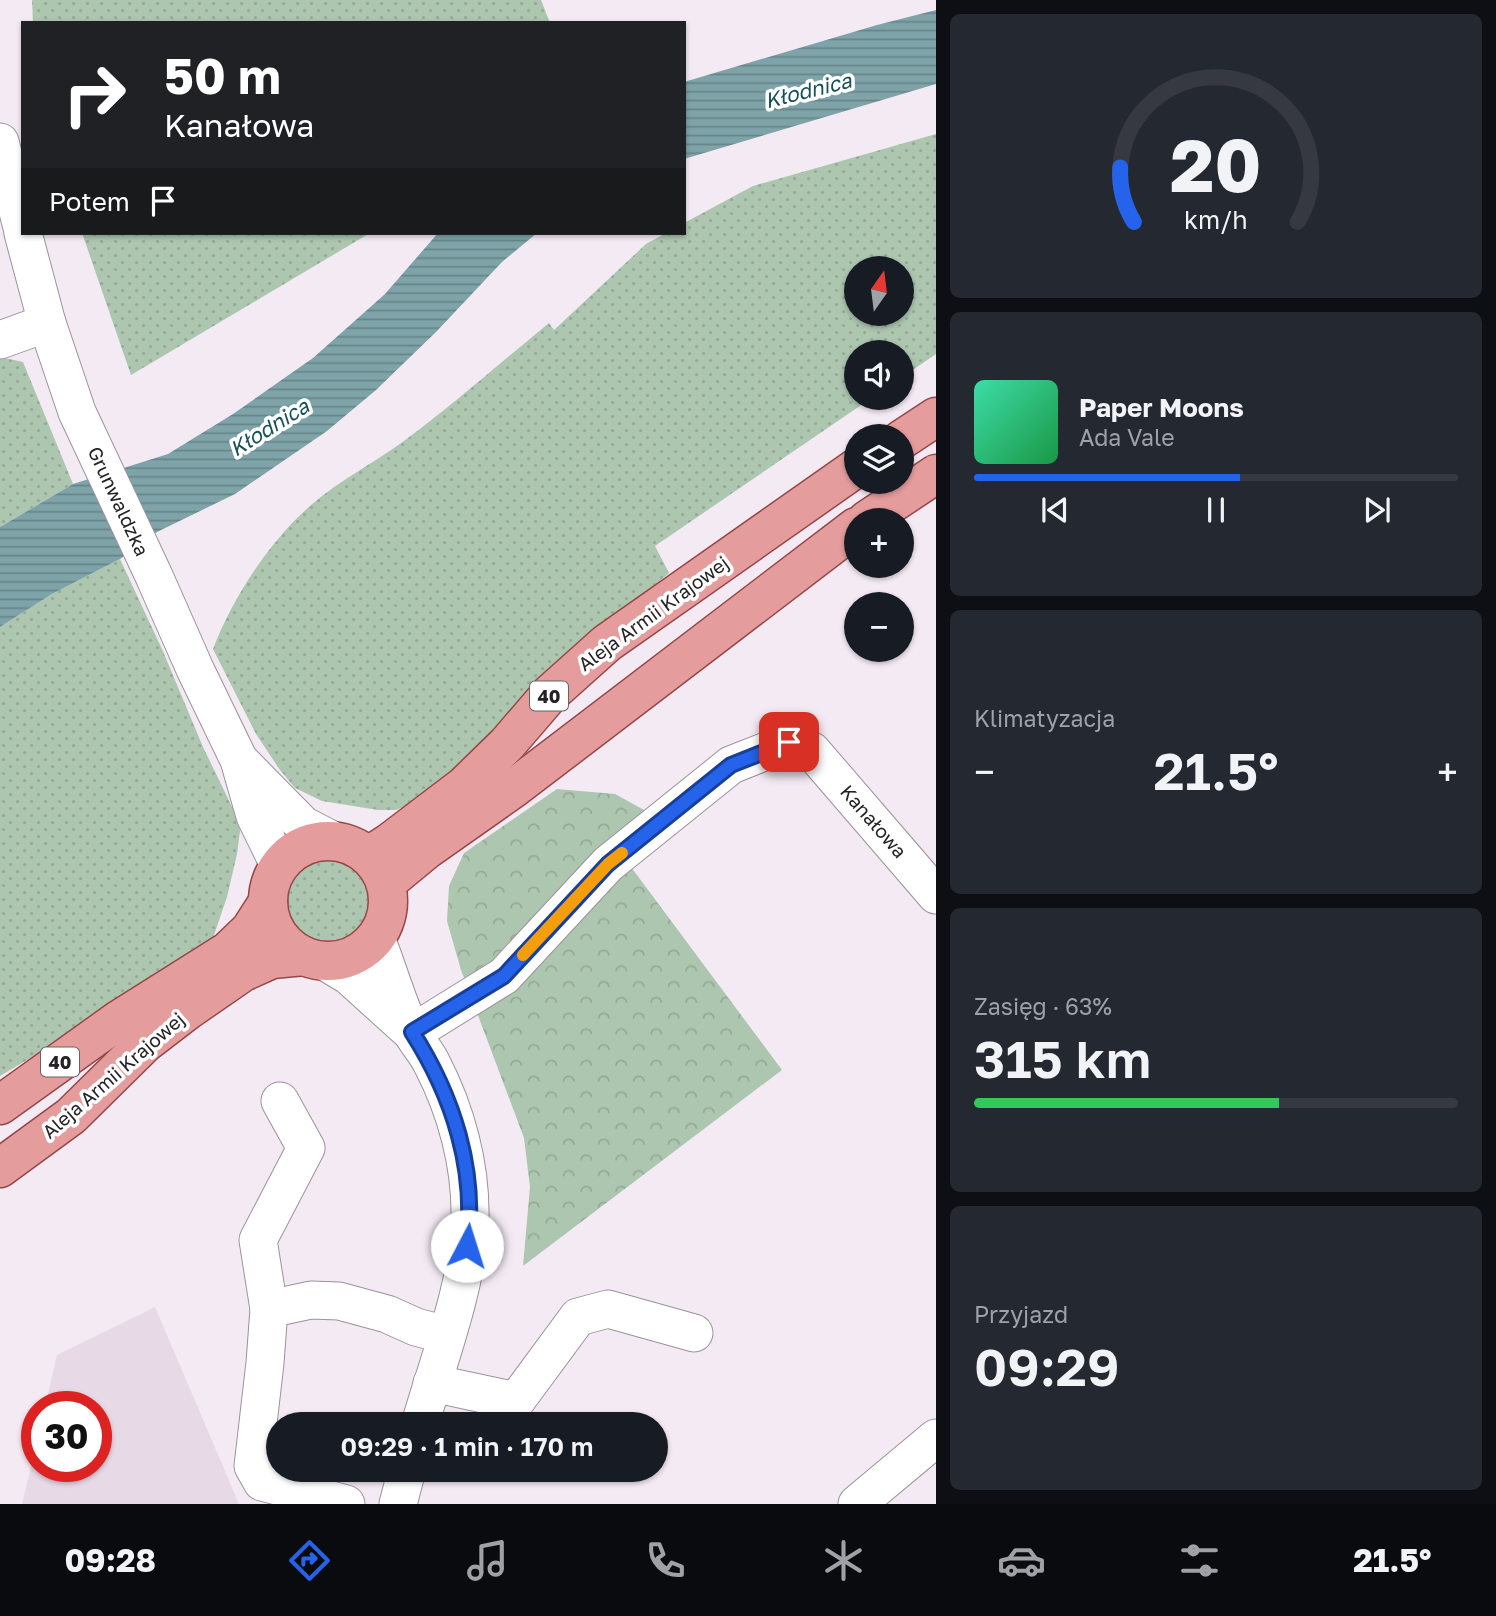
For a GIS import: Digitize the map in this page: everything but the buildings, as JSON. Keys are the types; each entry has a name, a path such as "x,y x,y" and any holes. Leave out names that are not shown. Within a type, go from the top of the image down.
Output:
{"main road":[{"path":"914,432 936,418"},
{"path":"885,508 936,474"},
{"name":"Aleja Armii Krajowej","path":"377,869 389,843 464,786 507,744 550,694 607,643 844,476"},
{"name":"40","path":"377,869 426,850 514,788 844,536"},
{"path":"279,865 294,851 312,842 332,840 352,845 377,869 389,902 386,921 376,938"},
{"name":"Aleja Armii Krajowej","path":"0,1105 120,1019 228,951 250,930 268,902 270,883 279,865"},
{"path":"268,902 271,922 278,934 287,944 314,959"},
{"name":"Aleja Armii Krajowej","path":"0,1168 71,1116 145,1043 243,972 272,959 345,959 362,951 376,938"}],"street":[{"name":"Grunwaldzka","path":"0,142 21,224"},
{"name":"Grunwaldzka","path":"24,235 47,323 77,412 239,760 256,816 279,865"},
{"path":"0,340 47,323"},
{"name":"Kanałowa","path":"412,1032 504,976 608,864 731,765 789,742 813,751 936,895"},
{"name":"Grunwaldzka","path":"239,760 303,825 332,840"},
{"path":"376,938 412,1032 446,1093 459,1133 469,1185 470,1220 464,1272 424,1412"},
{"path":"314,959 349,976 412,1032"},
{"path":"281,1101 306,1148 258,1240 269,1309 253,1466 262,1482 346,1504"},
{"path":"269,1309 311,1300 339,1300 446,1335"},
{"path":"432,1383 516,1401 578,1317 608,1309 694,1333"},
{"path":"857,1504 936,1438"},
{"path":"398,1504 404,1482"}],"shaded area":[{"path":"155,1307 239,1504 22,1504 27,1482 112,1482 112,1391 49,1391 57,1355"}],"green space":[{"path":"32,0 541,0 549,21 33,21"},
{"path":"936,134 936,354 914,369 914,340 844,340 844,410 854,410 655,546 669,573 585,642 493,740 408,805 396,810 378,810 322,801 295,788 256,734 213,649 221,629 254,571 281,536 311,505 423,427 549,323 554,330 646,244 662,235 686,235 686,222 753,186"},
{"path":"83,235 367,235 131,375"},
{"path":"0,357 23,362 73,484 0,527"},
{"path":"120,559 237,817 240,831 237,854 227,897 211,944 91,1022 0,1076 0,627 52,594"},
{"path":"557,789 615,794 655,816 631,867 782,1070 523,1266 530,1187 524,1138 461,970 447,921 449,886 464,853"},
{"path":"327,858 351,865 363,877 370,901 363,925 351,937 327,944 303,937 291,925 284,901 291,877 303,865"}],"water":[{"name":"Kłodnica","path":"936,10 936,84 686,158 686,81"},
{"name":"Kłodnica","path":"436,235 535,235 502,262 376,390 327,431 235,494 157,532 120,559 52,594 0,627 0,527 73,484 168,454 233,414 313,358 385,294"}],"slow traffic":[{"path":"523,955 608,864 622,853"}],"route":[{"path":"467,1246 470,1220 469,1185 459,1133 446,1093 412,1032 504,976 608,864 731,765 789,742"}]}
